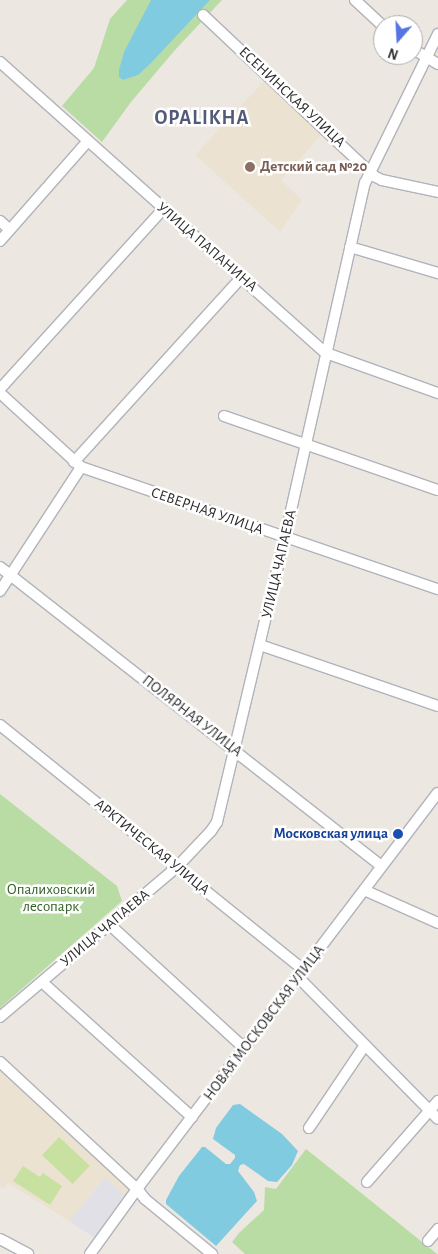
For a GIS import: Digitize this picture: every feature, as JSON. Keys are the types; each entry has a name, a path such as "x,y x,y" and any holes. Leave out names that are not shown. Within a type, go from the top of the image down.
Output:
{"street":[{"path":"355,0 373,17"},
{"name":"ЕСЕНИНСКАЯ УЛИЦА","path":"203,15 370,169 374,176 382,180 438,192"},
{"name":"УЛИЦА ЧАПАЕВА","path":"0,1017 177,867 217,822 236,750 350,247 370,169 438,34"},
{"path":"423,56 438,64"},
{"name":"УЛИЦА ПАПАНИНА","path":"0,62 326,353 438,393"},
{"path":"0,241 88,141"},
{"path":"0,389 163,208"},
{"path":"0,221 10,230"},
{"path":"350,247 438,273"},
{"path":"0,592 78,465 242,278"},
{"name":"СЕВЕРНАЯ УЛИЦА","path":"0,393 78,465 438,589"},
{"path":"224,416 438,490"},
{"name":"ПОЛЯРНАЯ УЛИЦА","path":"0,567 382,866"},
{"path":"260,646 438,706"},
{"name":"АРКТИЧЕСКАЯ УЛИЦА","path":"0,725 177,867 301,974 365,1045 438,1119"},
{"name":"НОВАЯ МОСКОВСКАЯ УЛИЦА","path":"90,1254 438,793"},
{"path":"364,890 438,923"},
{"path":"110,924 244,1048"},
{"path":"42,982 192,1117"},
{"path":"309,1128 365,1045"},
{"path":"0,1062 138,1189 145,1199 212,1254"},
{"path":"367,1182 438,1101"},
{"path":"428,1241 438,1228"},
{"path":"0,1240 28,1254"}],"shaded area":[{"name":"Детский сад №20","path":"265,80 322,134 281,180 302,200 280,232 195,155"},
{"path":"0,1066 46,1109 46,1112 54,1116 132,1187 125,1195 105,1177 69,1221 8,1183 3,1189 0,1186"},
{"path":"105,1177 125,1195 94,1237 69,1221"}],"green space":[{"path":"127,0 222,0 175,50 131,102 102,142 62,106 94,68 110,19"},
{"name":"Опалиховский лесопарк","path":"0,794 117,886 122,901 0,1008"},
{"path":"59,1137 90,1166 73,1184 42,1155"},
{"path":"306,1149 437,1254 245,1254 232,1242 264,1210 265,1187 276,1189"},
{"path":"23,1166 40,1177 43,1173 62,1186 50,1205 13,1181"}],"water":[{"path":"151,0 210,0 150,64 138,75 123,80 119,77 119,70 124,52"},
{"path":"240,1104 282,1134 298,1151 292,1165 277,1182 268,1181 244,1164 240,1165 238,1171 254,1192 257,1201 216,1246 166,1204 166,1200 179,1176 202,1147 205,1147 226,1164 230,1164 235,1158 235,1155 213,1139 216,1128 233,1105"}],"place":[{"name":"Детский сад №20","path":"250,167"},
{"name":"Московская улица","path":"398,834"}],"district":[{"name":"OPALIKHA","path":"202,118"}]}
